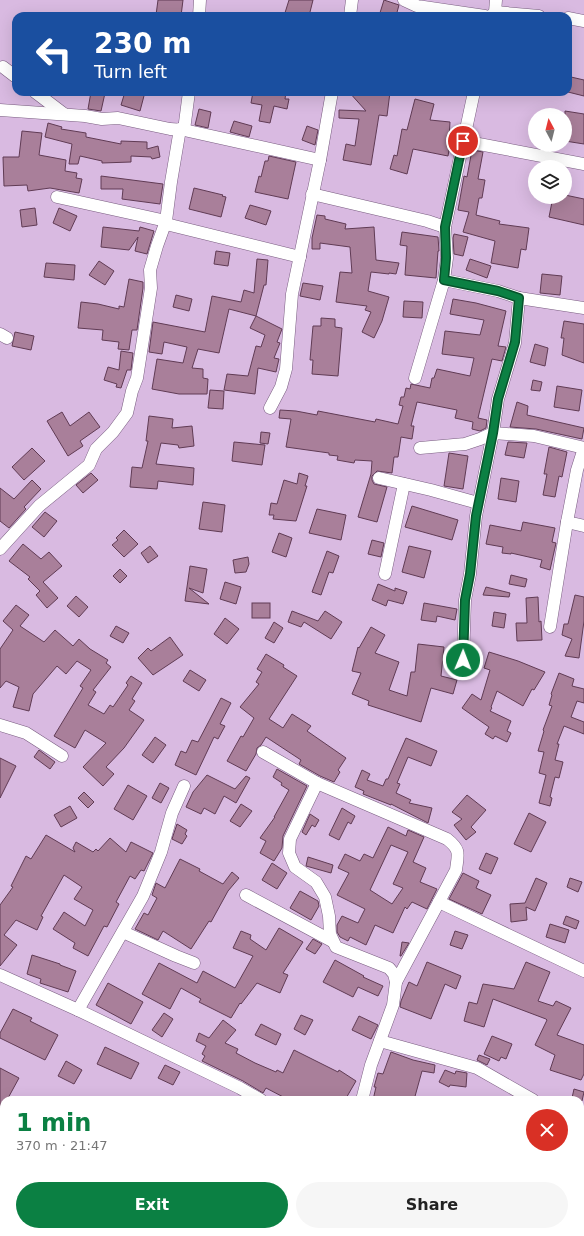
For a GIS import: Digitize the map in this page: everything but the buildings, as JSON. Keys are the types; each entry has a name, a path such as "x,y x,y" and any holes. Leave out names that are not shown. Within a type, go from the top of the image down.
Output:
{"street":[{"path":"199,12 200,0"},
{"path":"350,12 352,0"},
{"path":"404,0 417,6 466,12"},
{"path":"491,12 496,0"},
{"path":"572,19 584,21"},
{"path":"3,67 12,74"},
{"path":"40,96 65,115"},
{"path":"0,549 40,506 89,465 96,450 113,432 127,413 132,391 137,378 151,288 150,270 166,223 171,182 188,96"},
{"path":"270,408 277,398 286,369 292,294 320,160 331,96"},
{"path":"415,378 444,280 446,258 445,227 473,96"},
{"path":"0,110 85,116 102,119 118,118 170,129 182,129 320,160"},
{"path":"463,141 584,164"},
{"path":"312,194 427,221 445,227"},
{"path":"57,197 300,257"},
{"path":"444,280 498,291 519,298 584,308"},
{"path":"463,660 465,600 470,574 478,502 493,433 498,399 515,342 519,298"},
{"path":"420,448 465,444 480,440 493,433 534,436 584,448 576,470 550,627"},
{"path":"379,478 478,502"},
{"path":"385,574 404,484"},
{"path":"567,522 584,526"},
{"path":"0,725 26,733 62,756"},
{"path":"262,752 317,784 447,839 454,845 458,853 456,870 396,982 393,1005 366,1082 363,1096"},
{"path":"317,784 290,838 289,853 295,867 316,882 324,897 329,916 330,934 336,947 389,968 394,974 396,982"},
{"path":"78,1010 143,896 165,839 172,813 184,786"},
{"path":"246,895 332,941"},
{"path":"439,902 584,971"},
{"path":"123,932 194,963"},
{"path":"0,975 78,1010 254,1096"},
{"path":"380,1041 477,1068 526,1096"}],"route":[{"path":"463,141 445,227 446,258 444,280 498,291 519,298 515,342 498,399 493,433 478,502 470,574 465,600 463,660"}]}
